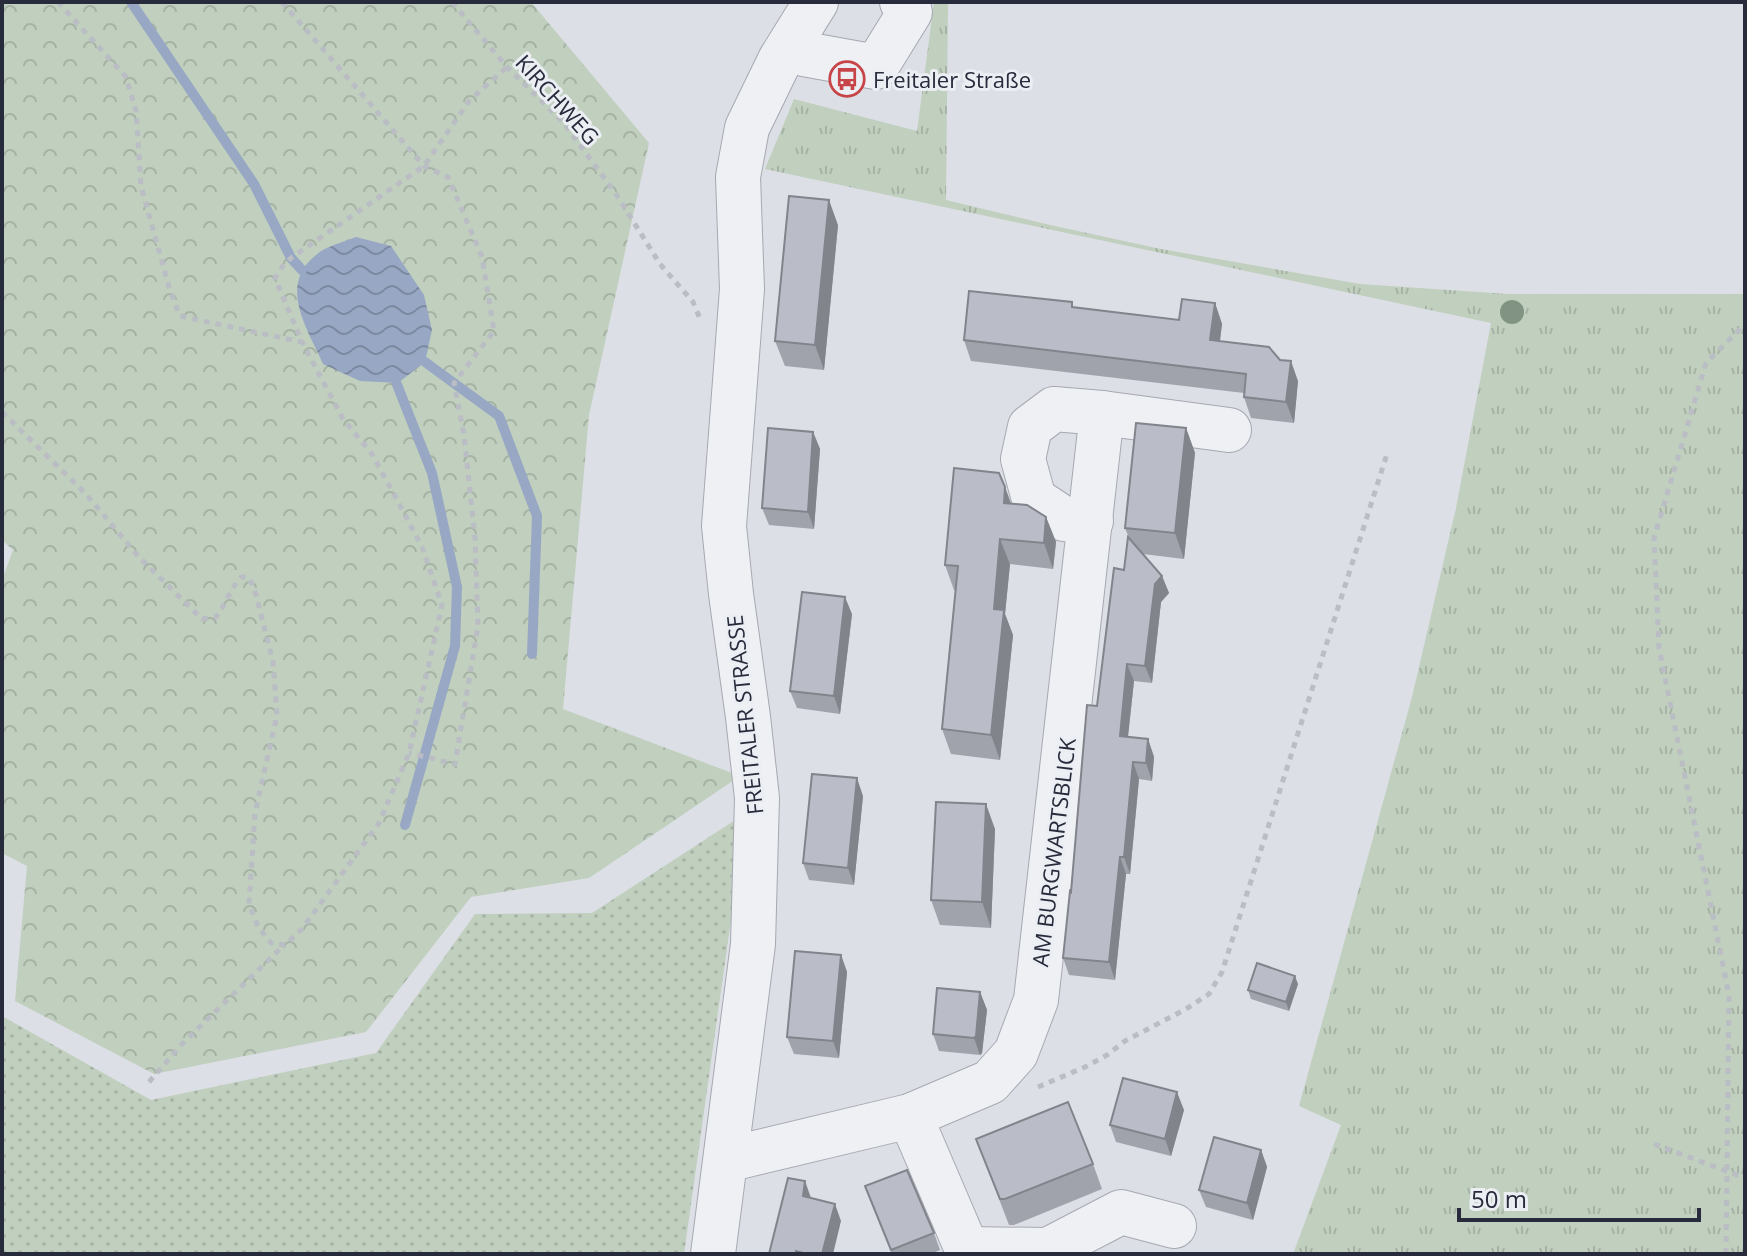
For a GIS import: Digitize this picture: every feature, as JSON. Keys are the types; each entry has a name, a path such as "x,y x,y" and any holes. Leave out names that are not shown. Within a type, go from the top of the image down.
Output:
{"street":[{"name":"FREITALER STRASSE","path":"713,1254 753,944 757,798 724,526 742,289 738,177 747,128 780,60 816,2"},
{"path":"790,45 804,54 891,71 910,12 902,2"},
{"path":"1091,521 1064,519 1034,499 1023,459 1030,427 1054,409 1229,430"},
{"name":"AM BURGWARTSBLICK","path":"726,1160 910,1116 990,1082 1016,1053 1036,1000 1102,413"},
{"path":"910,1116 968,1251 1048,1252 1121,1212 1174,1226"}],"path":[{"path":"58,2 126,77 136,111 141,186 180,316 302,342"},
{"path":"282,2 424,166 448,177 482,257 494,331 454,383 464,435 475,538 478,626 455,764 409,753"},
{"name":"KIRCHWEG","path":"452,2 507,67 563,122 616,194 660,264"},
{"path":"149,1082 182,1044 302,929 379,823 409,753 442,605 422,547 372,454 343,419 302,342 275,278 291,258 424,166 469,101 507,67"},
{"path":"1726,1254 1729,995 1659,648 1654,538 1706,363 1745,324"},
{"path":"2,412 86,494 138,556 202,619 216,617 241,577 248,577 254,587 273,662 277,715 255,813 249,904 258,927 271,943 285,945"},
{"path":"990,1082 1025,1090 1043,1085 1107,1055 1125,1041 1209,994 1222,972 1230,949 1387,454"},
{"path":"1654,1144 1745,1178"}],"green space":[{"path":"2,2 531,2 649,143 589,415 563,709 740,776 589,878 471,897 366,1032 154,1074 15,1001 27,866 2,853 2,580 13,550 2,540"},
{"path":"934,2 948,2 946,200 1161,249 1360,284 1508,294 1745,294 1745,1254 1293,1254 1341,1125 1299,1106 1412,697 1456,508 1491,323 765,169 794,99 917,131"},
{"path":"746,813 684,1254 2,1254 2,1016 151,1100 376,1053 475,914 592,913"}],"water":[{"path":"356,237 391,246 424,295 432,330 425,362 398,383 360,381 323,364 299,308 297,294 304,267 325,249"}],"building":[{"path":"789,196 829,200 815,345 775,341"},
{"path":"969,291 1072,302 1072,307 1179,320 1182,299 1215,303 1210,340 1269,347 1280,360 1291,361 1286,402 1244,397 1246,374 964,340"},
{"path":"1136,423 1186,428 1175,533 1125,528"},
{"path":"768,428 813,432 808,512 762,508"},
{"path":"954,468 999,473 1005,487 1004,503 1027,505 1046,517 1044,543 1000,539 994,609 1004,610 991,735 942,729 958,566 945,565"},
{"path":"1128,537 1162,576 1155,584 1145,666 1127,664 1120,736 1148,739 1146,763 1133,762 1109,962 1063,958 1087,705 1097,706 1114,568 1124,570"},
{"path":"802,592 845,597 834,696 790,691"},
{"path":"812,774 857,778 848,868 803,863"},
{"path":"936,802 986,804 982,902 931,900"},
{"path":"795,951 841,955 833,1041 787,1037"},
{"path":"1257,963 1295,976 1286,1002 1248,990"},
{"path":"937,988 980,992 974,1038 933,1034"},
{"path":"1123,1078 1177,1092 1165,1139 1110,1125"},
{"path":"1068,1102 1093,1164 1000,1199 976,1139"},
{"path":"1214,1137 1261,1150 1247,1203 1199,1190"},
{"path":"907,1170 934,1233 891,1250 865,1186"},
{"path":"788,1178 805,1181 803,1196 835,1204 822,1254 796,1251 796,1254 769,1254"}],"waterway":[{"path":"131,2 254,184 291,258 302,270"},
{"path":"425,362 499,416 537,516 532,654"},
{"path":"392,372 432,473 457,587 455,646 405,825"}],"place":[{"name":"Freitaler Straße","path":"847,79"}]}
